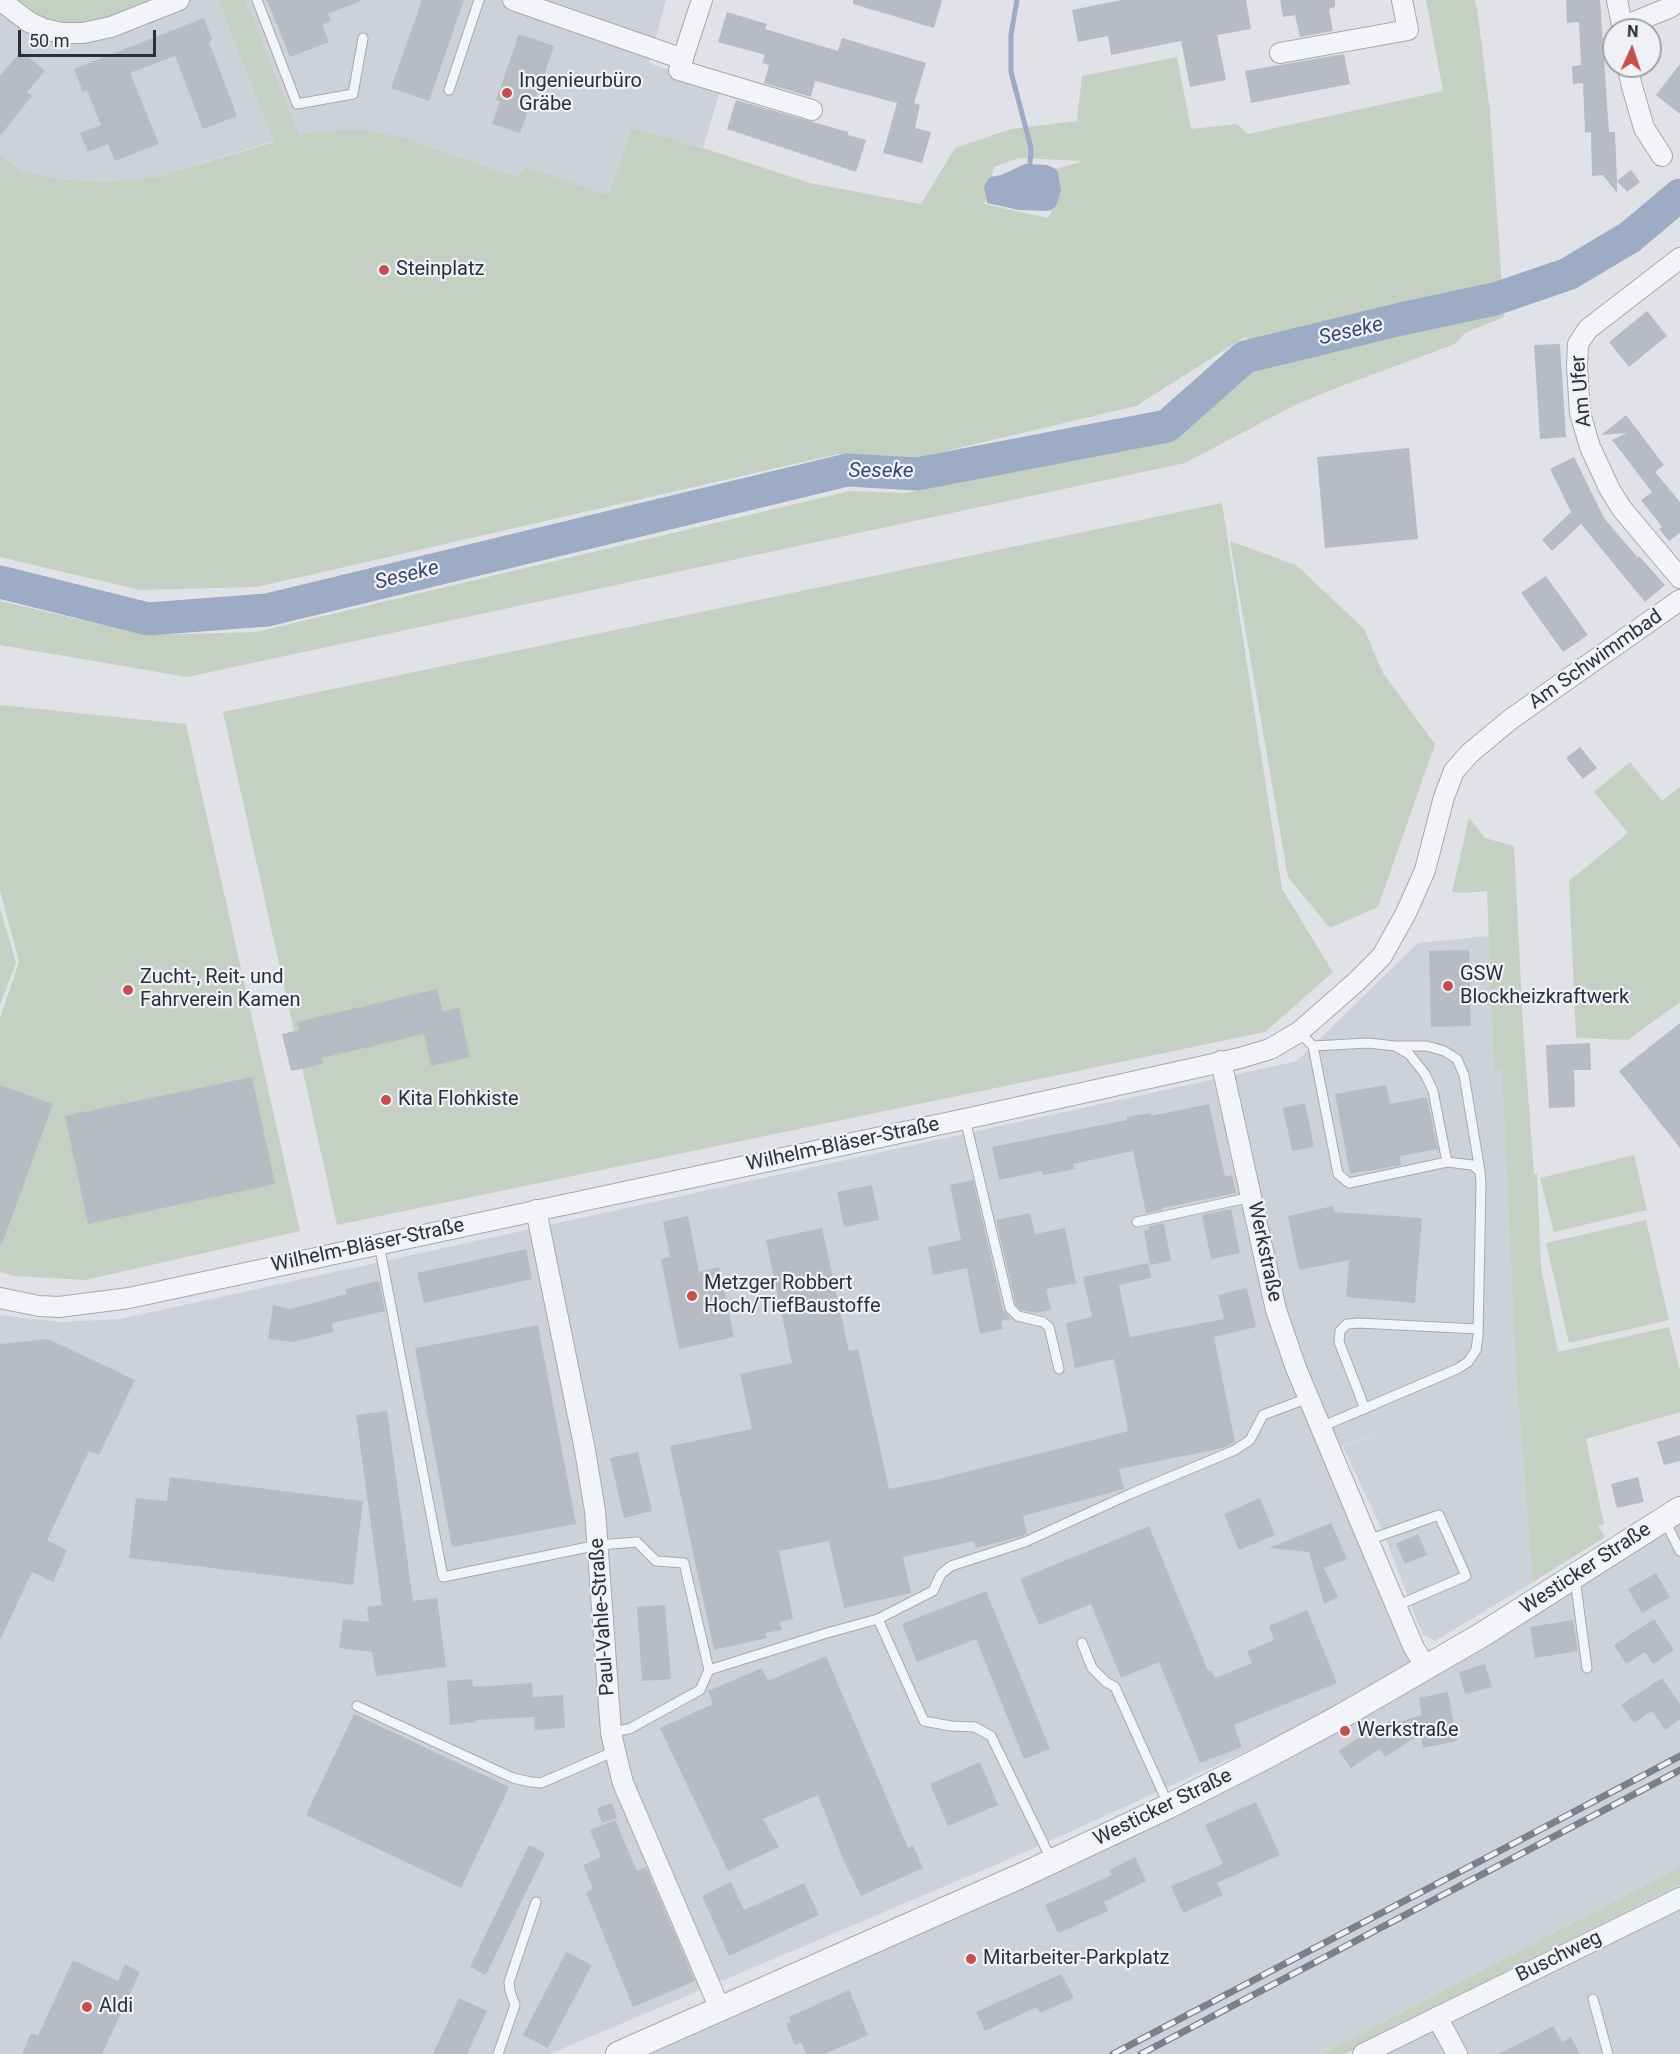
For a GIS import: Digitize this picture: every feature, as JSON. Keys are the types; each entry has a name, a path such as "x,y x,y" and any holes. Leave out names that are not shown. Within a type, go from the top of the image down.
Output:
{"street":[{"path":"0,0 28,22 44,29 62,33 84,33 111,27 179,0"},
{"path":"513,0 683,59"},
{"path":"702,0 679,70 812,110"},
{"path":"1280,53 1408,30 1402,0"},
{"path":"1617,0 1621,18"},
{"path":"1647,18 1671,7 1679,0"},
{"path":"1630,78 1644,128 1662,156"},
{"name":"Am Ufer","path":"1680,258 1588,329 1578,344 1577,366 1580,413 1590,447 1610,490 1622,509 1680,578"},
{"name":"Am Schwimmbad","path":"1511,720 1680,600"},
{"name":"Wilhelm-Bläser-Straße","path":"0,1298 39,1306 92,1304 965,1119 1270,1049 1299,1032 1382,956 1406,913 1425,870 1444,797 1454,771 1470,753 1511,720"},
{"name":"Werkstraße","path":"1221,1061 1276,1310 1308,1398 1414,1648 1426,1667"},
{"name":"Paul-Vahle-Straße","path":"536,1210 585,1450 598,1545 613,1741 622,1783 720,2009"},
{"name":"Westicker Straße","path":"618,2054 1052,1862 1169,1806 1340,1718 1575,1576 1672,1514"},
{"name":"Buschweg","path":"1364,2054 1680,1898"},
{"path":"1437,2017 1457,2054"}],"lane":[{"path":"257,0 297,104 353,94 363,39"},
{"path":"449,90 478,0"},
{"path":"1299,1032 1313,1046 1338,1174 1349,1184 1447,1162 1472,1165 1480,1171"},
{"path":"1313,1046 1368,1043 1427,1046 1444,1050 1457,1059 1464,1075 1480,1171 1476,1350 1468,1362 1457,1369 1321,1427"},
{"path":"1395,1046 1409,1054 1420,1067 1433,1091 1447,1162"},
{"path":"965,1119 1010,1308 1018,1316 1043,1322 1049,1327 1059,1370"},
{"path":"1137,1222 1252,1197"},
{"path":"357,1706 513,1778 541,1783 613,1741 629,1729 700,1690 709,1670 684,1563 656,1561 637,1542 598,1545 443,1577 380,1244"},
{"path":"1365,1409 1339,1341 1340,1331 1347,1324 1478,1329"},
{"path":"709,1670 827,1633 878,1620 933,1591 941,1574 951,1566 1025,1542 1234,1450 1250,1440 1263,1415 1308,1398"},
{"path":"1672,1514 1680,1551"},
{"path":"1368,1540 1439,1515 1466,1576 1396,1606"},
{"path":"1575,1576 1587,1668"},
{"path":"878,1620 924,1721 951,1726 975,1727 991,1736 1052,1862"},
{"path":"1082,1643 1092,1668 1106,1682 1115,1687 1169,1806"},
{"path":"498,2054 515,2005 509,1982 536,1902"},
{"path":"1593,1999 1608,2054"}],"shaded area":[{"path":"0,0 218,0 274,141 156,177 108,182 60,179 21,171 0,154"},
{"path":"246,0 666,0 649,63 721,88 703,148 632,128 608,195 525,166 517,177 404,138 367,130 335,130 299,134"},
{"path":"1489,936 1494,1069 1502,1070 1516,1375 1533,1582 1435,1641 1422,1634 1384,1534 1343,1447 1402,1422 1329,1452 1418,1662 1304,1725 1030,1850 550,2054 0,2054 0,1315 60,1322 120,1319 1297,1061 1418,943"},
{"path":"1680,1513 1680,1867 1322,2054 644,2054 1333,1732"},
{"path":"1680,1884 1680,2054 1356,2054 1356,2048"}],"green space":[{"path":"14,0 153,0 105,19 89,23 72,23 49,21 28,11"},
{"path":"218,0 246,0 299,134 335,130 367,130 404,138 517,177 525,166 608,195 632,128 703,148 810,183 921,204 955,148 1011,129 1077,121 1082,76 1177,57 1191,129 1237,124 1248,134 1443,91 1426,0 1474,0 1477,8 1490,111 1504,317 1465,333 1455,344 1295,405 1185,463 187,677 0,645 0,601 146,635 256,632 850,491 906,493 1177,437 1259,367 1289,359 1245,337 1136,406 908,460 838,454 257,587 140,590 0,557 0,154 21,171 60,179 108,182 156,177 274,142","holes":["1019,158 1083,161 1056,169 1059,197 1048,218 984,204 994,167"]},
{"path":"1222,503 1282,889 1333,972 1265,1032 337,1225 223,712"},
{"path":"1230,541 1296,565 1364,629 1383,673 1435,744 1378,907 1330,928 1288,877"},
{"name":"Zucht-, Reit- und Fahrverein Kamen","path":"0,705 186,724 300,1231 86,1280 15,1276 0,1272 0,1018 19,962 0,890"},
{"path":"1630,762 1662,801 1680,787 1680,1002 1628,1040 1576,1038 1569,881 1628,833 1594,792"},
{"path":"1469,818 1485,838 1514,846 1523,1026 1534,1174 1537,1174 1541,1267 1558,1352 1669,1327 1680,1371 1680,1412 1586,1439 1604,1524 1598,1526 1605,1537 1533,1582 1516,1375 1502,1071 1494,1070 1487,891 1452,892"},
{"path":"0,908 16,963 0,1005"},
{"path":"1634,1155 1647,1210 1554,1232 1540,1178"},
{"path":"1646,1220 1669,1320 1569,1343 1546,1243"},
{"path":"1680,1867 1680,1884 1345,2054 1322,2054"}],"water":[{"path":"1025,164 1047,165 1056,169 1061,190 1057,204 1052,210 1019,210 987,203 984,186 990,177 1001,175"}],"building":[{"path":"267,0 361,1 328,14 331,21 322,25 329,42 290,57"},
{"path":"422,0 464,0 429,101 391,88"},
{"path":"853,0 942,0 934,28 853,4"},
{"path":"1121,0 1246,0 1251,29 1217,35 1226,80 1190,87 1181,41 1111,55 1108,36 1078,42 1072,10"},
{"path":"1280,0 1335,0 1335,7 1329,9 1333,31 1300,37 1295,15 1283,17"},
{"path":"1566,0 1600,0 1602,78 1605,78 1609,132 1615,132 1617,193 1603,175 1592,176 1591,132 1585,133 1583,83 1573,84 1572,66 1581,65 1579,22 1567,23"},
{"path":"727,12 767,24 765,29 838,51 842,38 926,63 914,103 920,105 915,128 931,132 922,163 883,153 897,103 815,81 811,97 764,83 769,65 762,63 765,55 718,42"},
{"path":"204,18 212,40 209,42 237,116 203,129 175,56 130,73 159,144 115,161 108,144 88,152 80,133 101,125 87,90 83,92 74,69"},
{"path":"519,34 554,46 531,112 528,111 520,133 492,124 500,101 496,100"},
{"path":"21,51 45,71 27,92 32,96 0,136 0,76"},
{"path":"1344,54 1350,84 1251,103 1245,71"},
{"path":"1680,64 1680,114 1656,95"},
{"path":"736,100 848,132 848,135 866,140 856,172 727,129"},
{"path":"1631,170 1640,182 1627,192 1617,181"},
{"path":"1647,311 1667,336 1629,367 1609,342"},
{"path":"1560,344 1566,437 1540,439 1534,345"},
{"path":"1626,415 1664,465 1655,472 1680,502 1680,533 1669,541 1659,529 1662,527 1641,500 1652,492 1612,440 1627,433 1601,435"},
{"path":"1409,448 1418,539 1325,548 1317,457"},
{"path":"1574,457 1604,518 1665,585 1645,602 1581,524 1552,551 1542,540 1571,512 1550,469"},
{"path":"1546,576 1588,635 1563,652 1521,593"},
{"path":"1580,747 1597,768 1583,779 1566,758"},
{"path":"1469,950 1471,1026 1431,1027 1429,951"},
{"path":"437,989 443,1012 459,1008 470,1057 431,1066 424,1034 322,1058 323,1064 291,1071 282,1034 299,1030 297,1022"},
{"path":"1680,1023 1680,1148 1619,1071"},
{"path":"1590,1043 1591,1070 1574,1070 1575,1107 1549,1108 1546,1045"},
{"path":"252,1077 275,1184 88,1224 65,1116"},
{"path":"0,1085 53,1104 2,1244 0,1243"},
{"path":"1386,1085 1390,1104 1427,1097 1438,1149 1400,1156 1401,1165 1350,1174 1335,1094"},
{"path":"1305,1103 1314,1147 1292,1151 1283,1108"},
{"path":"1209,1104 1225,1177 1232,1175 1236,1193 1146,1213 1133,1151 1073,1164 1075,1169 1043,1175 1042,1171 999,1180 992,1147 1127,1120 1127,1117 1151,1113 1151,1116"},
{"path":"973,1180 1003,1310 1011,1319 1001,1321 1003,1329 980,1334 967,1268 933,1275 928,1247 961,1240 950,1185"},
{"path":"872,1185 879,1220 844,1227 837,1192"},
{"path":"1333,1206 1334,1212 1422,1218 1415,1303 1346,1297 1349,1260 1299,1270 1288,1216"},
{"path":"1231,1209 1240,1253 1211,1259 1202,1215"},
{"path":"1030,1213 1035,1234 1065,1228 1076,1283 1046,1289 1051,1310 1036,1313 1021,1310 1016,1305 996,1220"},
{"path":"688,1216 699,1272 719,1267 734,1337 679,1349 661,1259 670,1257 663,1222"},
{"path":"1164,1223 1171,1261 1150,1265 1144,1230 1149,1230 1149,1226"},
{"path":"822,1228 849,1351 858,1349 889,1489 939,1479 1128,1431 1114,1359 1075,1368 1066,1323 1092,1317 1083,1277 1148,1263 1151,1278 1119,1285 1130,1337 1224,1319 1218,1295 1247,1288 1256,1327 1214,1337 1235,1442 1223,1448 1119,1469 1124,1489 1023,1516 1027,1533 1023,1536 976,1548 974,1541 903,1557 911,1593 844,1608 829,1541 779,1551 793,1619 780,1622 782,1630 765,1633 767,1638 714,1650 670,1446 752,1429 740,1374 792,1363 766,1240"},
{"path":"526,1249 532,1279 424,1303 417,1273"},
{"path":"379,1281 385,1311 332,1323 334,1332 293,1342 268,1339 273,1305 290,1309 347,1294 345,1289"},
{"path":"538,1325 576,1524 452,1547 415,1348"},
{"path":"48,1339 135,1380 99,1455 89,1451 47,1540 67,1550 53,1582 32,1572 0,1640 0,1344"},
{"path":"387,1411 413,1601 437,1598 446,1667 376,1676 372,1652 339,1648 343,1619 369,1622 367,1607 382,1605 356,1415"},
{"path":"1680,1435 1680,1461 1664,1465 1657,1442"},
{"path":"638,1452 652,1511 624,1518 610,1458"},
{"path":"170,1477 363,1501 353,1585 129,1558 136,1498 167,1501"},
{"path":"1638,1477 1644,1502 1617,1508 1611,1484"},
{"path":"1260,1498 1275,1535 1239,1550 1224,1514"},
{"path":"1331,1523 1347,1559 1324,1568 1338,1597 1324,1604 1309,1552 1269,1548"},
{"path":"1149,1526 1208,1671 1211,1670 1215,1678 1252,1663 1247,1651 1274,1640 1269,1626 1307,1610 1337,1683 1234,1725 1242,1747 1200,1763 1159,1662 1121,1678 1091,1604 1039,1625 1020,1579"},
{"path":"1418,1534 1427,1555 1405,1564 1396,1544"},
{"path":"1656,1573 1670,1597 1642,1613 1628,1589"},
{"path":"986,1591 1050,1749 1024,1759 976,1639 917,1662 902,1624"},
{"path":"665,1605 671,1679 642,1681 637,1607"},
{"path":"1654,1619 1674,1650 1653,1664 1645,1652 1626,1664 1614,1645"},
{"path":"1573,1620 1578,1651 1535,1658 1530,1627"},
{"path":"826,1656 908,1848 913,1846 923,1868 861,1896 843,1859 818,1795 763,1819 779,1847 728,1871 660,1728 713,1704 708,1691 762,1668 768,1681"},
{"path":"1485,1664 1492,1687 1465,1694 1459,1672"},
{"path":"1662,1678 1680,1704 1680,1719 1665,1730 1652,1711 1634,1723 1621,1705"},
{"path":"472,1679 473,1687 532,1683 533,1697 563,1695 565,1728 535,1730 534,1717 476,1720 476,1722 450,1725 447,1681"},
{"path":"1448,1692 1457,1741 1423,1748 1420,1734 1385,1757 1380,1749 1351,1768 1339,1751 1370,1730 1372,1732 1390,1721 1392,1724 1422,1715 1419,1698"},
{"path":"354,1714 509,1787 461,1888 306,1815"},
{"path":"980,1762 998,1805 948,1826 930,1784"},
{"path":"1256,1802 1280,1855 1217,1883 1223,1895 1183,1913 1171,1886 1223,1864 1205,1825"},
{"path":"612,1803 617,1818 602,1823 597,1808"},
{"path":"615,1820 637,1871 646,1867 695,1981 633,2007 586,1892 593,1889 583,1865 601,1857 590,1830"},
{"path":"529,1845 545,1853 486,1975 470,1967"},
{"path":"1135,1857 1146,1881 1104,1902 1108,1911 1058,1933 1045,1905 1112,1875 1109,1870"},
{"path":"731,1882 744,1910 804,1883 819,1915 729,1956 702,1896"},
{"path":"566,1952 592,1965 548,2048 523,2035"},
{"name":"Aldi","path":"73,1960 118,1981 125,1964 140,1972 102,2054 22,2054 31,2033 38,2036"},
{"path":"1061,1974 1074,1998 1040,2013 1037,2007 985,2031 976,2012"},
{"path":"849,1990 868,2035 825,2054 806,2054 801,2042 795,2045 786,2024 791,2022 789,2017"},
{"path":"459,1998 487,2011 467,2054 433,2054"},
{"path":"1553,2026 1562,2042 1571,2037 1580,2054 1499,2054"}],"waterway":[{"path":"1017,0 1011,35 1011,72 1031,148 1030,164"},
{"name":"Seseke","path":"0,582 148,619 267,610 847,470 917,474 1167,426 1245,357 1495,299 1568,274 1630,237 1680,195"}],"railway":[{"path":"1113,2054 1680,1756"},
{"path":"1141,2054 1680,1770"}],"place":[{"name":"Ingenieurbüro Gräbe","path":"507,93"},
{"name":"Steinplatz","path":"384,270"},
{"name":"GSW Blockheizkraftwerk","path":"1448,986"},
{"name":"Zucht-, Reit- und Fahrverein Kamen","path":"128,990"},
{"name":"Kita Flohkiste","path":"386,1100"},
{"name":"Metzger Robbert Hoch/TiefBaustoffe","path":"692,1296"},
{"name":"Werkstraße","path":"1345,1731"},
{"name":"Mitarbeiter-Parkplatz","path":"971,1959"},
{"name":"Aldi","path":"87,2007"}]}
